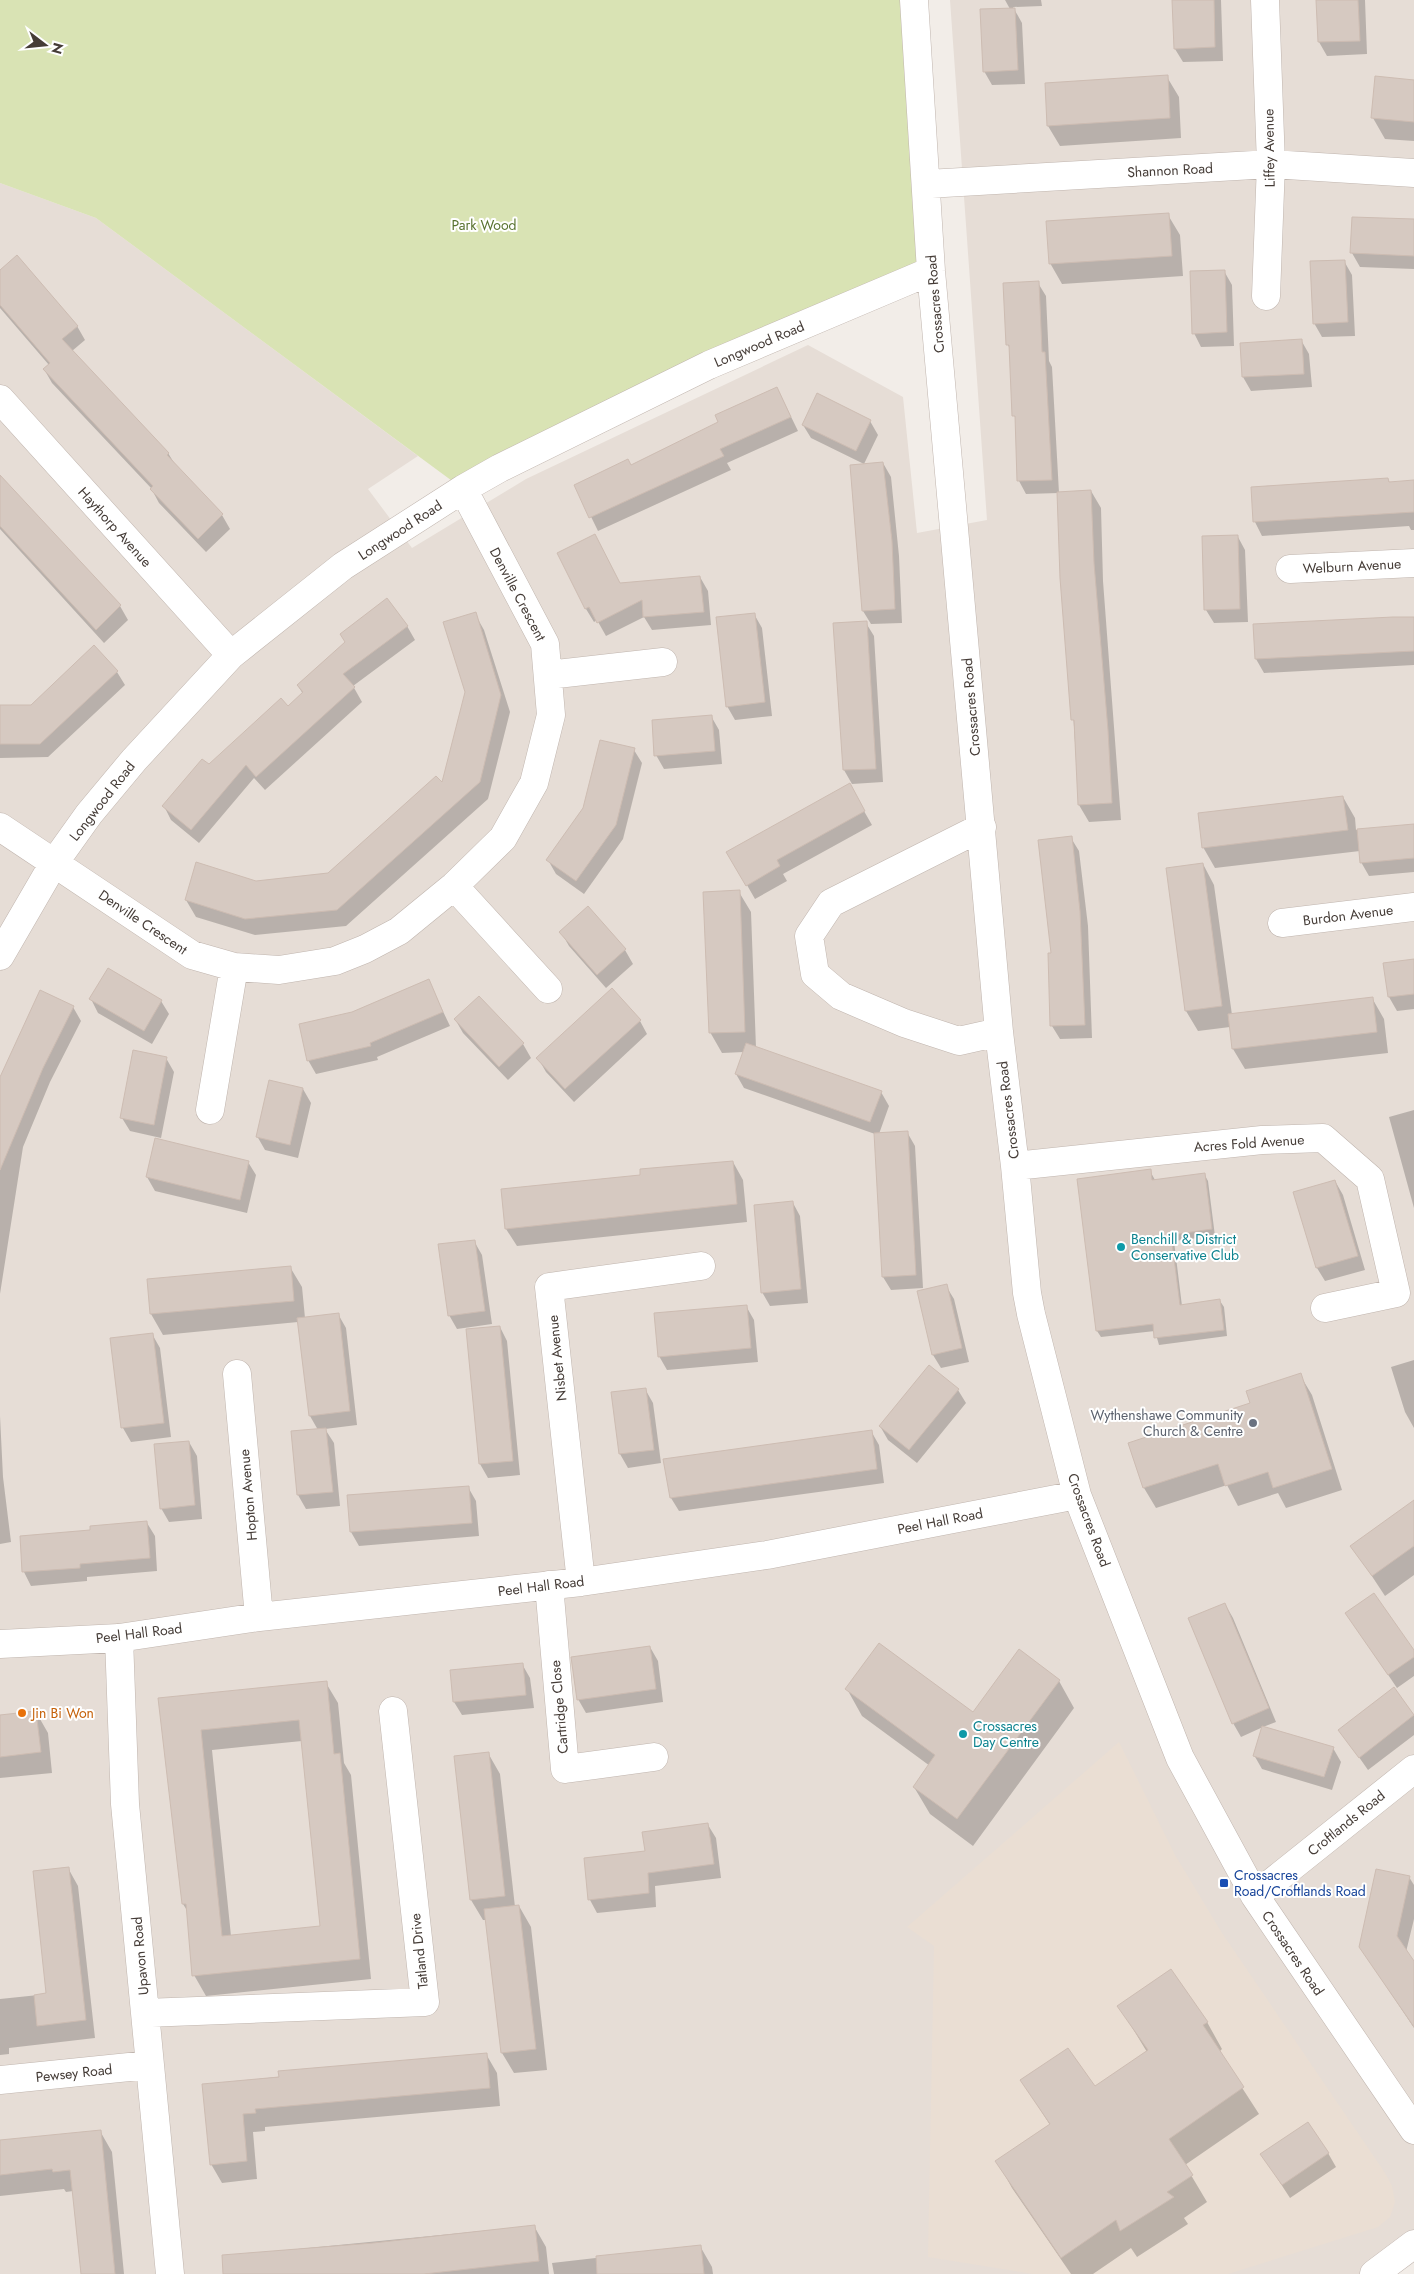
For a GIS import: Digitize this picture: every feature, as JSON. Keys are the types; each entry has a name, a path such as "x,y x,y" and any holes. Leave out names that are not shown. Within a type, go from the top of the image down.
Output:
{"street":[{"name":"Crossacres Road","path":"914,0 931,271 999,1032 1029,1307 1077,1495 1180,1758 1255,1896 1379,2082 1414,2130"},
{"name":"Liffey Avenue","path":"1265,0 1271,164 1266,296"},
{"name":"Shannon Road","path":"927,184 1271,164 1414,173"},
{"name":"Longwood Road","path":"0,956 54,863 89,814 134,760 231,655 343,566 463,489 709,365 931,271"},
{"name":"Haythorp Avenue","path":"0,399 231,655"},
{"name":"Denville Crescent","path":"0,827 192,955 234,967 280,970 335,961 399,932 454,886 503,838 534,783 551,715 545,644 463,489"},
{"name":"Welburn Avenue","path":"1290,569 1414,563"},
{"path":"548,676 663,662"},
{"path":"982,827 830,903 809,936 815,974 841,996 904,1023 959,1042 999,1032"},
{"path":"454,886 548,989"},
{"name":"Burdon Avenue","path":"1282,923 1414,907"},
{"path":"210,1110 234,967"},
{"name":"Acres Fold Avenue","path":"1015,1166 1262,1140 1323,1138 1370,1179 1396,1293 1325,1308"},
{"name":"Nisbet Avenue","path":"581,1582 549,1287 701,1266"},
{"name":"Hopton Avenue","path":"237,1374 259,1617"},
{"name":"Peel Hall Road","path":"0,1644 118,1638 259,1617 581,1582 767,1555 1077,1495"},
{"name":"Cartridge Close","path":"549,1585 565,1769 654,1757"},
{"name":"Upavon Road","path":"118,1638 125,1804 170,2274"},
{"name":"Tatland Drive","path":"145,2013 425,2002 393,1711"},
{"name":"Croftlands Road","path":"1255,1896 1414,1769"},
{"name":"Pewsey Road","path":"0,2080 149,2065"},
{"path":"1374,2274 1414,2244"}],"shaded area":[{"path":"950,0 1414,0 1414,2243 1370,2274 0,2274 0,183 96,218 418,456 368,489 412,548 526,479 808,345 903,397 917,533 987,520"},
{"path":"1119,1742 1175,1855 1222,1933 1392,2186 1395,2202 1390,2217 1378,2227 1228,2274 1033,2274 928,2257 934,1946 907,1927"}],"green space":[{"name":"Park Wood","path":"0,0 909,0 931,271 463,489 96,218 0,183"}],"building":[{"path":"1172,0 1214,0 1215,47 1174,49"},
{"path":"1316,0 1358,0 1360,41 1318,42"},
{"path":"1015,8 1018,70 983,72 980,9"},
{"path":"1168,75 1170,118 1047,126 1045,83"},
{"path":"1375,76 1414,80 1414,122 1371,118"},
{"path":"1169,213 1172,256 1049,264 1046,221"},
{"path":"1352,217 1414,219 1414,256 1350,253"},
{"path":"17,255 78,326 62,339 169,453 167,455 223,514 198,539 150,489 153,486 43,369 50,363 0,305 0,270"},
{"path":"1345,260 1348,322 1313,324 1310,261"},
{"path":"1225,270 1227,332 1192,334 1190,271"},
{"path":"1039,281 1042,352 1045,352 1052,480 1017,481 1015,416 1012,416 1009,345 1006,345 1003,283"},
{"path":"1302,339 1304,374 1242,377 1240,343"},
{"path":"777,387 791,417 720,449 724,456 589,518 574,485 628,459 631,465 718,422 715,415"},
{"path":"817,393 871,420 856,451 802,425"},
{"path":"883,462 892,541 895,609 862,611 850,465"},
{"path":"0,475 121,605 96,630 0,526"},
{"path":"1388,478 1389,482 1414,480 1414,512 1253,522 1251,487"},
{"path":"1091,490 1094,563 1112,803 1078,805 1074,720 1071,720 1060,578 1057,492"},
{"path":"595,534 620,583 700,576 704,612 643,617 642,600 597,623 589,607 585,609 557,553"},
{"path":"1238,535 1240,609 1204,610 1202,536"},
{"path":"387,598 408,626 343,674 355,687 256,777 246,765 191,830 162,806 202,759 209,764 281,698 288,706 303,692 297,685 345,642 340,634"},
{"path":"476,612 501,695 480,782 337,910 245,919 185,900 196,862 256,881 328,873 436,776 442,782 465,692 443,622"},
{"path":"755,613 765,702 726,707 716,617"},
{"path":"1414,617 1414,651 1255,659 1253,624"},
{"path":"867,621 876,769 843,770 833,623"},
{"path":"94,645 118,671 40,744 0,744 0,705 31,705"},
{"path":"712,715 715,751 654,756 652,720"},
{"path":"600,740 635,748 616,825 576,881 546,860 583,808"},
{"path":"850,783 865,811 777,860 780,866 746,886 726,852"},
{"path":"1343,796 1348,830 1202,848 1198,813"},
{"path":"1414,824 1414,858 1360,863 1357,829"},
{"path":"1072,836 1080,911 1085,1025 1050,1026 1048,953 1051,953 1038,840"},
{"path":"1203,863 1222,1006 1185,1011 1166,868"},
{"path":"740,890 745,1032 709,1033 703,892"},
{"path":"588,906 626,949 597,975 559,932"},
{"path":"1414,959 1414,994 1388,997 1383,963"},
{"path":"108,968 162,1000 144,1031 89,999"},
{"path":"429,979 443,1012 370,1043 371,1046 307,1061 299,1024 352,1012"},
{"path":"612,988 641,1020 565,1089 536,1058"},
{"path":"40,990 74,1006 43,1068 0,1170 0,1077"},
{"path":"479,996 524,1043 499,1067 454,1019"},
{"path":"1373,997 1377,1032 1232,1049 1228,1014"},
{"path":"746,1043 882,1091 870,1122 735,1074"},
{"path":"133,1050 167,1057 154,1125 120,1118"},
{"path":"269,1080 303,1088 290,1145 256,1137"},
{"path":"908,1131 916,1275 882,1277 874,1133"},
{"path":"155,1138 249,1161 240,1200 146,1177"},
{"path":"733,1161 737,1204 505,1229 501,1189 640,1175 640,1169"},
{"name":"Benchill & District Conservative Club","path":"1151,1169 1152,1180 1205,1173 1212,1229 1171,1235 1180,1305 1220,1299 1224,1330 1154,1338 1153,1324 1096,1331 1077,1179"},
{"path":"1335,1180 1358,1256 1316,1268 1293,1192"},
{"path":"793,1201 801,1289 761,1293 754,1205"},
{"path":"475,1240 485,1311 448,1316 438,1244"},
{"path":"291,1266 294,1301 150,1314 147,1279"},
{"path":"947,1284 962,1348 932,1355 917,1291"},
{"path":"747,1305 751,1348 658,1357 654,1313"},
{"path":"339,1313 350,1411 309,1416 297,1318"},
{"path":"500,1326 513,1461 479,1464 466,1329"},
{"path":"153,1333 164,1423 121,1428 110,1338"},
{"path":"929,1365 959,1389 909,1450 879,1426"},
{"name":"Wythenshawe Community Church & Centre","path":"1301,1373 1332,1469 1273,1488 1268,1472 1225,1486 1218,1464 1143,1488 1128,1443 1250,1403 1246,1391"},
{"path":"646,1388 654,1450 619,1454 611,1392"},
{"path":"326,1428 333,1492 297,1495 291,1431"},
{"path":"872,1430 877,1469 670,1498 663,1459"},
{"path":"189,1441 195,1505 160,1509 154,1444"},
{"path":"469,1486 472,1523 350,1532 347,1495"},
{"path":"1414,1500 1414,1546 1372,1576 1350,1546"},
{"path":"147,1521 150,1558 80,1564 80,1568 22,1572 20,1536 90,1530 90,1526"},
{"path":"1374,1593 1414,1650 1414,1657 1388,1675 1345,1613"},
{"path":"1225,1603 1269,1708 1232,1724 1188,1618"},
{"name":"Crossacres Day Centre","path":"879,1643 973,1712 1019,1649 1060,1680 957,1819 913,1787 935,1755 845,1689"},
{"path":"650,1646 656,1689 577,1700 571,1657"},
{"path":"523,1663 526,1695 453,1702 450,1670"},
{"path":"327,1681 334,1754 340,1753 360,1959 192,1976 186,1904 182,1904 158,1698","holes":["299,1720 320,1926 222,1936 201,1730"]},
{"path":"1394,1687 1414,1715 1359,1758 1338,1730"},
{"path":"36,1711 41,1752 0,1757 0,1715"},
{"path":"1262,1726 1334,1747 1324,1777 1253,1756"},
{"path":"489,1752 505,1896 470,1900 454,1756"},
{"path":"708,1823 714,1864 648,1873 649,1893 588,1900 584,1858 645,1851 642,1832"},
{"path":"69,1867 86,2020 37,2026 34,1995 46,1993 33,1871"},
{"path":"1376,1869 1410,1876 1397,1936 1414,1961 1414,2027 1359,1947"},
{"path":"519,1905 536,2049 501,2053 484,1909"},
{"path":"1171,1969 1208,2022 1203,2025 1244,2087 1169,2139 1193,2175 1167,2192 1174,2197 1120,2231 1116,2220 1061,2258 995,2161 1050,2124 1020,2080 1068,2048 1095,2086 1148,2050 1117,2006"},
{"path":"487,2053 490,2088 255,2109 256,2113 243,2114 247,2161 210,2165 202,2084 279,2077 278,2071"},
{"path":"1308,2122 1329,2153 1282,2185 1260,2154"},
{"path":"101,2130 115,2274 81,2274 70,2170 53,2172 52,2169 0,2175 0,2140"},
{"path":"535,2225 539,2261 424,2274 223,2274 222,2255 373,2243"},
{"path":"701,2245 704,2274 597,2274 596,2256"}],"place":[{"name":"Benchill & District Conservative Club","path":"1121,1247"},
{"name":"Wythenshawe Community Church & Centre","path":"1253,1423"},
{"name":"Jin Bi Won","path":"22,1713"},
{"name":"Crossacres Day Centre","path":"963,1734"},
{"name":"Crossacres Road/Croftlands Road","path":"1224,1883"}]}
